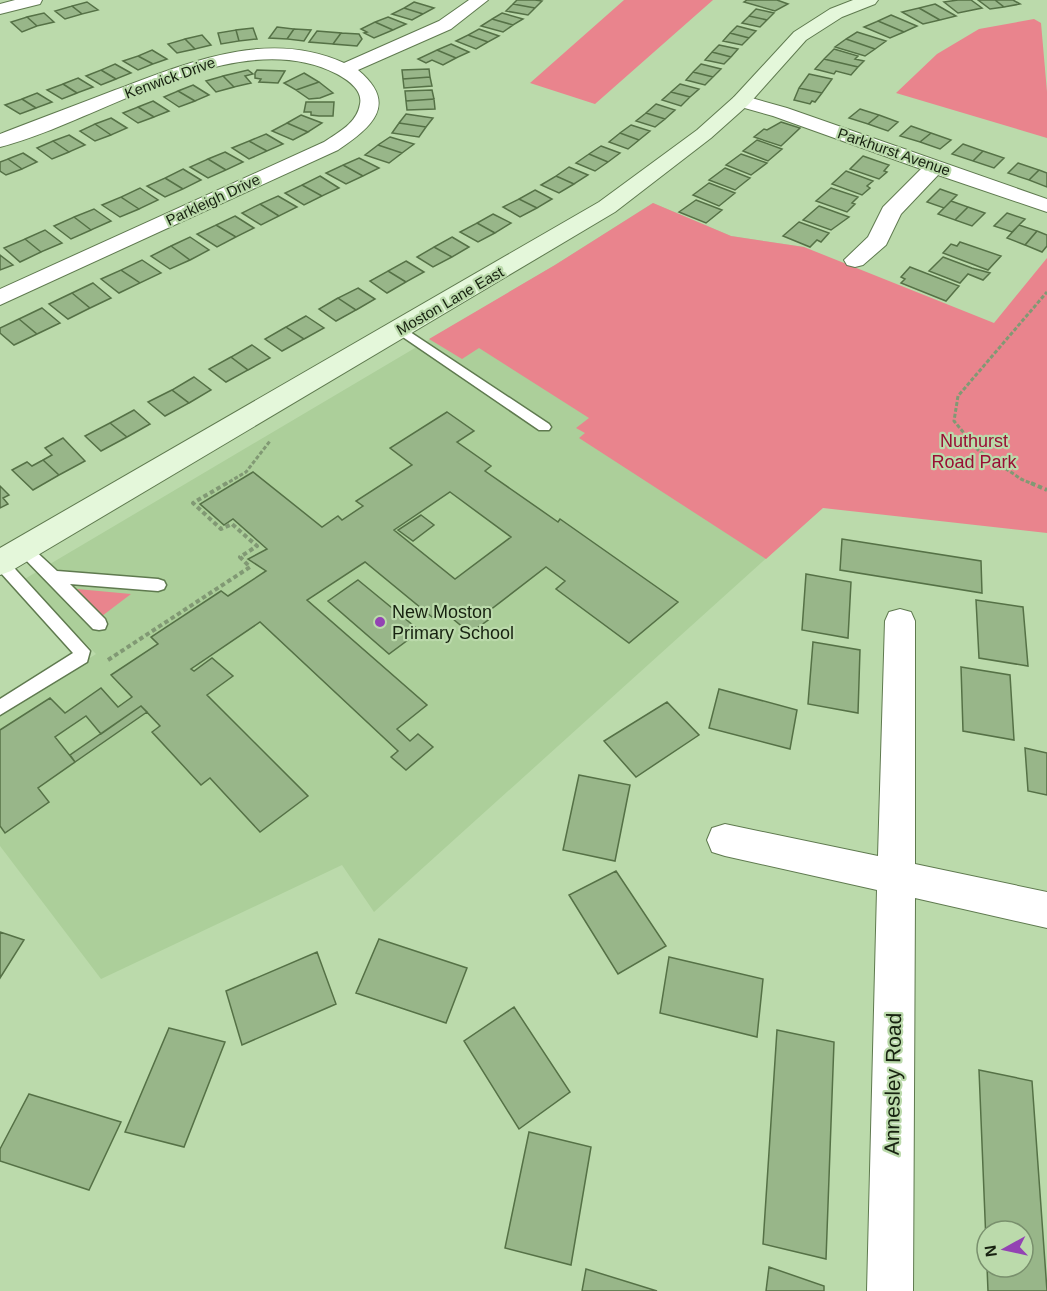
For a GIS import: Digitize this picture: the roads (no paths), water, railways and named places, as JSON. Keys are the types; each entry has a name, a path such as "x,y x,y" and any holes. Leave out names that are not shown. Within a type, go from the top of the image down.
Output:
{"street":[{"path":"0,9 34,0"},
{"path":"346,69 445,25 480,0"},
{"name":"Moston Lane East","path":"0,563 401,330 607,207 704,134 741,101 800,36 836,13 868,0"},
{"name":"Kenwick Drive","path":"0,141 213,61 249,55 289,55 327,62 346,69"},
{"name":"Parkleigh Drive","path":"0,298 343,140 361,125 370,107 367,89 363,82 346,69"},
{"name":"Parkhurst Avenue","path":"741,101 1047,206"},
{"path":"855,260 878,240 891,212 935,166"},
{"path":"878,240 901,249"},
{"name":"Annesley Road","path":"890,1291 900,621"},
{"path":"725,840 1047,910"}],"lane":[{"path":"401,330 544,427"},
{"path":"24,549 99,624"},
{"path":"0,563 82,651 81,657 0,708"},
{"path":"53,577 158,585"}],"place":[{"name":"New Moston Primary School","path":"380,622"}],"park label":[{"name":"Nuthurst Road Park","path":"974,451"}]}
